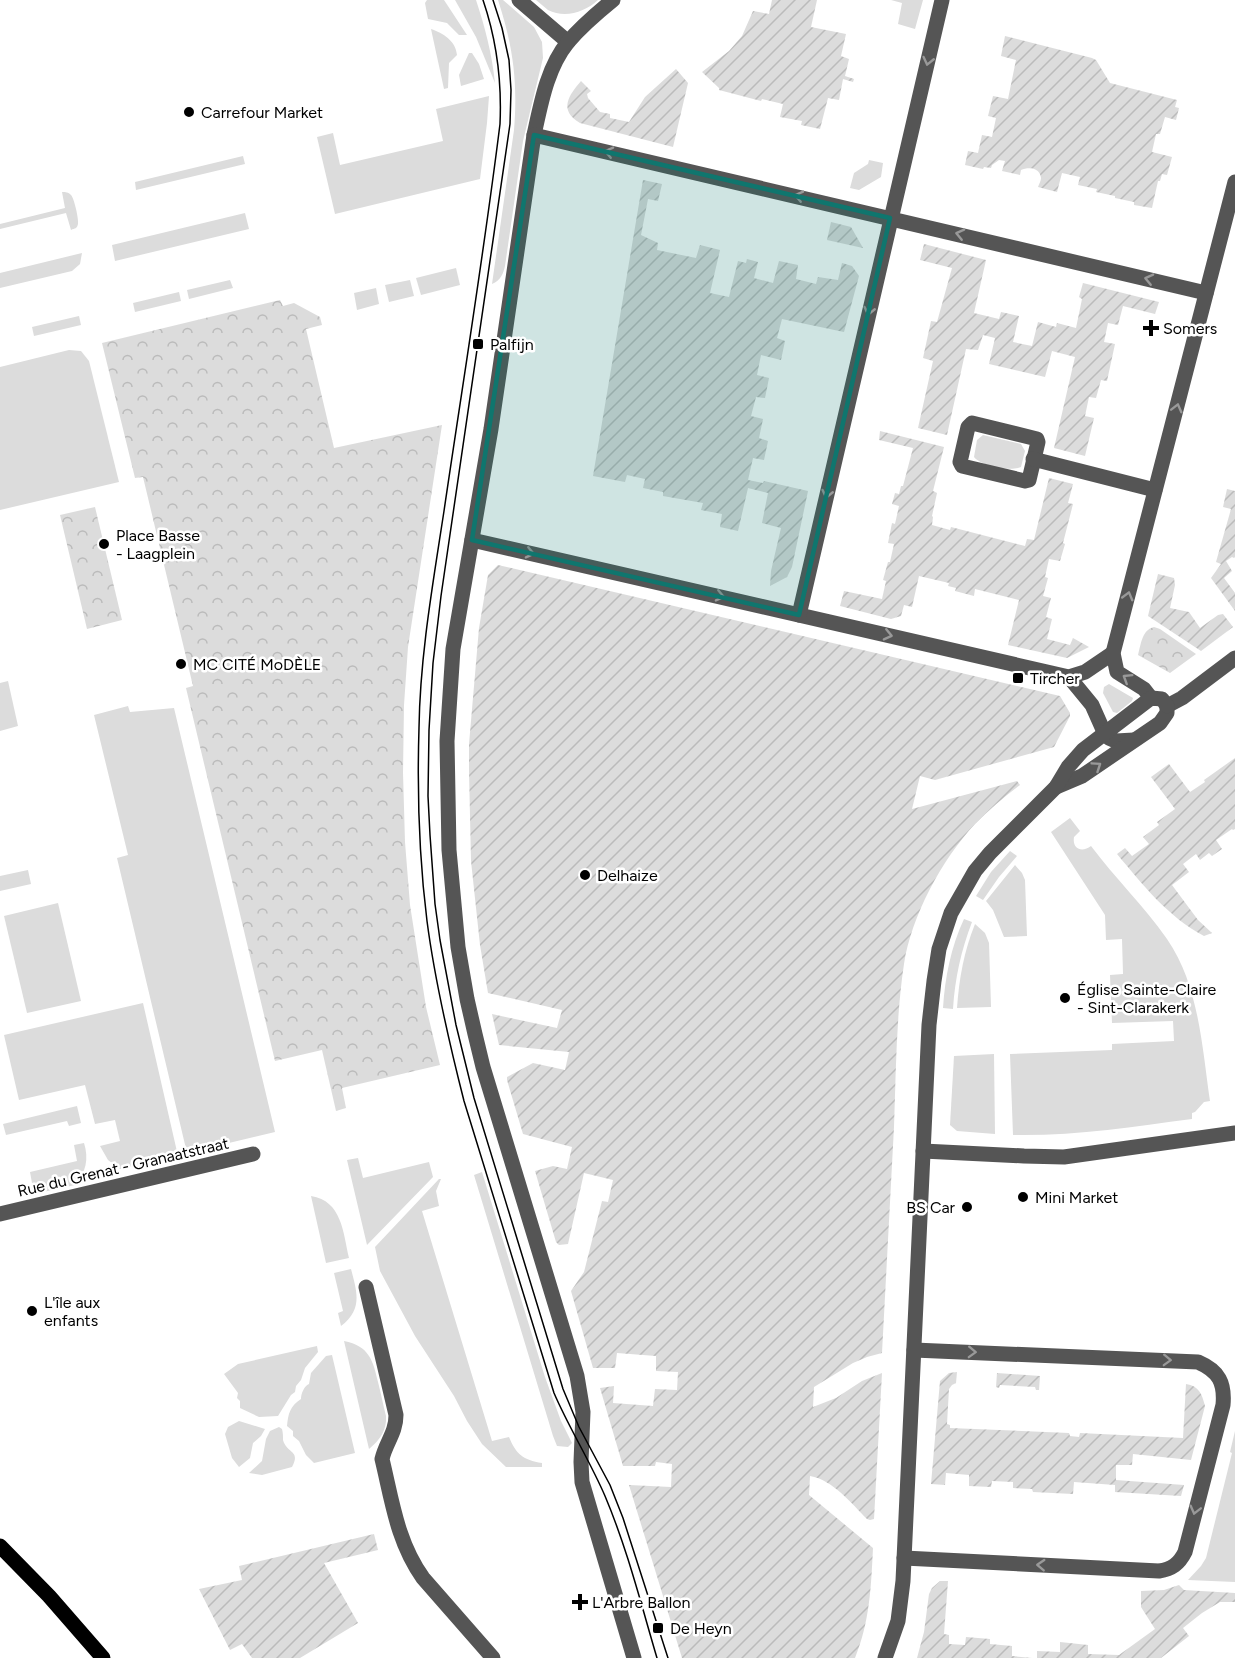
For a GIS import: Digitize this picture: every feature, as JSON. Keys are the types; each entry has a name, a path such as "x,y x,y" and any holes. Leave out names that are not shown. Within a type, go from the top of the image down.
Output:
{"main road":[{"path":"0,1546 49,1596 103,1658"}],"street":[{"path":"519,0 568,42"},
{"path":"613,0 568,42 556,61 545,89 534,135 491,429 453,649 447,741 449,850 458,946 466,999 483,1067 577,1376 583,1412 582,1482 634,1658"},
{"path":"800,615 942,0"},
{"path":"534,135 1206,293"},
{"path":"1151,698 1144,689 1117,672 1113,653 1235,182"},
{"path":"972,423 1036,438 1038,442 1034,459 1026,481 963,467 960,464 968,427 972,423"},
{"path":"1034,459 1155,490"},
{"path":"472,540 1069,677 1085,672 1113,653"},
{"path":"1167,706 1182,698 1235,658"},
{"path":"1069,677 1092,705 1109,738 1116,741 1135,740"},
{"path":"885,1658 898,1620 903,1581 930,1014 937,960 945,931 951,913 975,871 990,852 1056,787 1068,767 1083,750 1151,698 1162,699 1167,706 1164,718 1082,776 1056,787"},
{"path":"923,1151 1064,1157 1235,1133"},
{"name":"Rue du Grenat - Granaatstraat","path":"0,1214 253,1154"},
{"path":"366,1287 396,1415 395,1430 382,1458 400,1534 413,1564 423,1578 493,1658"},
{"path":"904,1558 1159,1571 1175,1566 1185,1552 1224,1394 1217,1374 1198,1362 914,1350"}],"highlighted area":[{"path":"534,135 890,218 799,615 472,540"}],"green space":[{"path":"427,0 444,0 467,35 459,35 447,23 428,19 425,3"},
{"path":"455,0 476,0 488,41 495,83 476,37"},
{"path":"498,0 503,0 534,27 542,42 543,58 523,141 505,266 498,281 492,284 515,113 513,64"},
{"path":"536,0 598,0 581,11 561,14 548,10"},
{"path":"772,0 817,0 811,27 846,34 841,56 849,59 845,76 854,79 853,82 843,79 839,100 828,98 820,129 801,125 802,121 780,117 783,104 719,90 702,72 729,51 742,36 753,11 769,14"},
{"path":"891,0 923,0 915,29 898,24 902,3"},
{"path":"431,29 448,38 456,50 457,55 449,63 448,88 444,89"},
{"path":"1005,36 1092,58 1096,60 1110,83 1177,100 1175,107 1179,108 1176,120 1165,117 1160,134 1156,134 1152,152 1172,157 1167,175 1162,174 1158,181 1152,208 1134,205 1134,202 1078,185 1080,177 1062,173 1057,192 1038,187 1040,174 1033,169 1021,170 1020,175 1002,171 1005,161 999,160 991,168 984,167 983,169 965,165 968,151 978,153 982,135 992,137 996,118 988,116 993,96 1008,99 1016,60 1001,56"},
{"path":"469,53 472,53 479,64 484,79 461,86 459,75"},
{"path":"676,69 688,83 673,147 580,123 573,118 567,108 570,97 581,81 591,91 587,94 588,98 600,112 610,114 610,118 629,122 645,97"},
{"path":"489,96 480,179 335,214 317,137 333,133 340,165 443,141 436,109"},
{"path":"243,156 245,164 136,190 135,182"},
{"path":"869,160 883,163 881,177 859,190 850,188 854,173 868,164"},
{"path":"643,180 662,184 658,201 648,199 641,235 658,243 657,250 696,258 700,245 720,250 710,293 729,297 738,261 746,263 747,259 758,262 754,278 773,283 779,261 798,265 796,279 816,284 818,277 838,280 842,263 852,266 859,276 844,332 782,319 777,338 785,341 781,360 761,355 757,375 769,378 765,398 756,397 751,416 763,419 759,438 768,441 764,460 753,458 748,480 763,483 764,481 808,491 792,567 787,577 770,586 771,571 781,528 762,523 768,493 748,488 738,531 720,527 722,514 701,510 703,503 663,496 663,492 643,488 645,479 627,475 625,482 593,476"},
{"path":"62,192 69,193 74,200 78,221 76,228 71,230 66,213 0,229 0,224 65,208"},
{"path":"245,213 249,229 115,261 112,245"},
{"path":"831,222 851,227 863,248 827,240"},
{"path":"924,244 986,260 974,313 999,319 1001,312 1019,316 1013,342 1032,346 1038,322 1056,327 1057,323 1076,328 1082,299 1079,297 1083,283 1159,302 1155,314 1123,306 1118,325 1108,323 1104,342 1115,344 1107,381 1101,380 1096,398 1089,397 1085,416 1094,418 1085,456 1054,448 1075,357 1052,351 1045,377 989,364 995,338 983,335 978,350 966,349 947,435 918,428 933,361 923,358 931,321 937,322 952,268 920,260"},
{"path":"82,253 80,264 72,271 0,288 0,273"},
{"path":"456,268 460,285 421,295 416,278"},
{"path":"230,280 233,288 189,299 187,290"},
{"path":"410,280 414,296 389,302 385,285"},
{"path":"376,288 379,304 357,310 354,293"},
{"path":"179,292 181,301 135,312 133,303"},
{"path":"280,300 283,306 294,303 320,317 322,325 306,329 334,448 442,425 408,647 403,773 410,905 426,1007 440,1065 342,1088 346,1108 336,1111 322,1050 275,1061 186,688 193,686 143,477 135,478 102,343"},
{"path":"79,316 81,325 34,336 32,327"},
{"path":"69,350 81,351 89,361 119,482 0,510 0,367"},
{"path":"880,431 944,447 933,491 937,493 932,525 950,530 951,527 1025,546 1027,539 1034,540 1049,478 1073,484 1068,503 1073,504 1060,561 1049,559 1045,577 1048,578 1043,596 1051,598 1046,617 1052,619 1047,639 1070,645 1073,638 1089,647 1067,658 1008,645 1019,600 975,589 974,596 955,591 956,588 948,586 949,583 919,576 912,607 904,605 901,616 891,619 840,606 844,591 882,599 886,581 883,580 894,544 888,543 892,523 895,524 899,506 892,504 895,493 899,494 903,486 913,448 879,440"},
{"path":"983,435 1021,444 1025,451 1021,467 1004,468 989,465 974,457 977,440"},
{"path":"1227,489 1235,491 1235,557 1226,561 1232,571 1224,578 1235,593 1235,611 1211,578 1221,564 1216,562 1231,509 1223,507"},
{"path":"95,507 122,620 87,629 60,515"},
{"path":"498,565 1060,696 1070,713 1054,747 935,780 920,776 912,809 1017,781 1020,785 975,824 963,838 940,871 913,927 904,964 899,1004 882,1353 853,1363 814,1387 813,1407 836,1398 862,1381 882,1373 874,1519 867,1519 834,1487 810,1476 809,1495 873,1548 867,1617 855,1658 682,1658 629,1485 671,1487 672,1464 656,1462 655,1466 623,1466 600,1388 614,1386 613,1403 653,1406 655,1389 677,1390 678,1372 656,1371 656,1356 617,1353 615,1368 593,1368 571,1291 584,1272 602,1201 608,1202 613,1180 584,1173 568,1244 559,1245 556,1242 535,1171 553,1166 567,1169 572,1147 523,1134 507,1077 533,1063 565,1070 569,1052 499,1045 492,1014 557,1028 562,1010 488,993 480,945 471,861 469,744 479,628 488,575"},
{"path":"1158,574 1174,578 1175,585 1170,608 1189,612 1200,628 1223,614 1233,627 1201,651 1148,616"},
{"path":"1154,627 1196,654 1170,673 1138,655 1144,634"},
{"path":"8,681 18,726 0,731 0,683"},
{"path":"1109,684 1133,698 1117,713 1113,712 1103,693 1104,687"},
{"path":"128,706 130,712 174,708 275,1132 187,1153 117,858 128,855 94,715"},
{"path":"1235,758 1235,829 1216,840 1222,849 1212,856 1209,853 1200,860 1196,854 1183,864 1189,872 1172,885 1198,920 1212,933 1204,936 1167,910 1117,854 1125,848 1132,856 1149,844 1143,837 1159,825 1157,822 1175,809 1151,777 1169,764 1190,792"},
{"path":"1070,818 1080,831 1074,837 1076,847 1084,849 1091,846 1167,939 1186,976 1198,1017 1210,1101 1204,1102 1192,1113 1192,1119 1081,1132 1013,1135 1010,1054 1112,1050 1112,1044 1174,1041 1173,1021 1112,1023 1110,975 1123,974 1122,939 1106,940 1105,915 1051,832"},
{"path":"1010,851 1017,856 983,900 976,896 991,872"},
{"path":"1015,865 1025,880 1027,936 1004,937 993,910 986,901"},
{"path":"28,870 31,884 0,891 0,876"},
{"path":"58,903 81,1001 27,1013 4,916"},
{"path":"964,919 972,922 959,965 953,1009 943,1008 949,962"},
{"path":"975,924 985,933 989,943 991,1007 957,1008 963,965"},
{"path":"143,1003 178,1156 120,1169 108,1160 100,1146 120,1141 115,1120 95,1124 85,1085 19,1100 4,1035"},
{"path":"994,1054 995,1134 957,1131 950,1125 954,1056"},
{"path":"77,1106 81,1123 69,1126 67,1121 6,1135 3,1124"},
{"path":"84,1143 86,1165 75,1185 34,1194 30,1172 77,1161 74,1145"},
{"path":"358,1158 363,1178 429,1162 433,1177 367,1245 347,1160"},
{"path":"482,1172 545,1377 561,1421 572,1443 568,1447 557,1446 553,1436 474,1175"},
{"path":"441,1179 436,1191 439,1206 422,1211 492,1441 509,1437 514,1448 521,1455 542,1463 542,1467 506,1467 482,1444 415,1336 380,1271 375,1247"},
{"path":"311,1196 329,1204 335,1211 343,1228 349,1258 326,1263"},
{"path":"351,1269 356,1293 355,1307 348,1320 341,1326 338,1313 343,1311 334,1273"},
{"path":"344,1341 359,1346 368,1355 372,1361 380,1390 386,1416 385,1426 379,1438 369,1449"},
{"path":"317,1346 318,1352 305,1368 295,1392 278,1416 259,1417 240,1408 238,1393 224,1374 238,1364"},
{"path":"332,1355 355,1453 314,1463 293,1436 293,1431 287,1426 288,1418 292,1407 301,1399 303,1390 309,1384 311,1373 326,1356"},
{"path":"957,1372 956,1383 949,1389 947,1424 950,1428 1069,1433 1070,1436 1079,1437 1080,1433 1183,1438 1186,1384 1194,1387 1201,1394 1205,1406 1191,1460 1133,1454 1132,1465 1116,1465 1116,1480 1184,1485 1181,1496 1115,1492 1115,1485 1074,1482 1073,1494 1033,1492 1032,1489 1013,1488 1013,1482 992,1481 991,1487 969,1486 969,1475 946,1473 945,1485 931,1484 940,1381 949,1373"},
{"path":"997,1373 1040,1376 1039,1390 1035,1387 1000,1385 999,1388 996,1387"},
{"path":"239,1421 265,1429 253,1443 250,1458 239,1467 232,1458 225,1434 228,1427"},
{"path":"279,1427 282,1429 285,1444 295,1458 292,1467 262,1475 249,1473 262,1461 266,1439 270,1431"},
{"path":"1235,1431 1235,1582 1188,1580 1206,1558 1232,1453 1230,1452"},
{"path":"374,1534 378,1550 324,1563 358,1623 300,1658 252,1658 242,1644 230,1650 199,1589 242,1580 239,1566"},
{"path":"940,1581 948,1581 944,1634 949,1635 949,1644 965,1645 966,1637 990,1639 990,1644 1012,1646 1012,1656 1032,1658 917,1658 924,1632 929,1594"},
{"path":"1179,1585 1184,1590 1235,1593 1235,1602 1220,1602 1202,1613 1183,1628 1189,1636 1161,1658 1037,1658 1037,1651 1060,1652 1060,1642 1088,1645 1088,1654 1119,1655 1155,1629 1141,1607 1141,1591 1164,1590"}],"tram line":[{"path":"483,0 498,61 500,124 424,647 419,728 420,849 424,897 438,989 464,1101 554,1393 613,1516 657,1658"},
{"path":"493,0 509,60 510,124 433,663 428,796 435,904 456,1025 474,1098 563,1389 579,1427 610,1485 623,1518 668,1658"}],"place":[{"name":"Carrefour Market","path":"189,112"},
{"name":"Somers","path":"1151,328"},
{"name":"Palfijn","path":"478,344"},
{"name":"Place Basse - Laagplein","path":"104,544"},
{"name":"MC CITÉ MoDÈLE","path":"181,664"},
{"name":"Tircher","path":"1018,678"},
{"name":"Delhaize","path":"585,875"},
{"name":"Église Sainte-Claire - Sint-Clarakerk","path":"1065,998"},
{"name":"Mini Market","path":"1023,1197"},
{"name":"BS Car","path":"967,1207"},
{"name":"L'île aux enfants","path":"32,1311"},
{"name":"L'Arbre Ballon","path":"580,1602"},
{"name":"De Heyn","path":"658,1628"}]}
